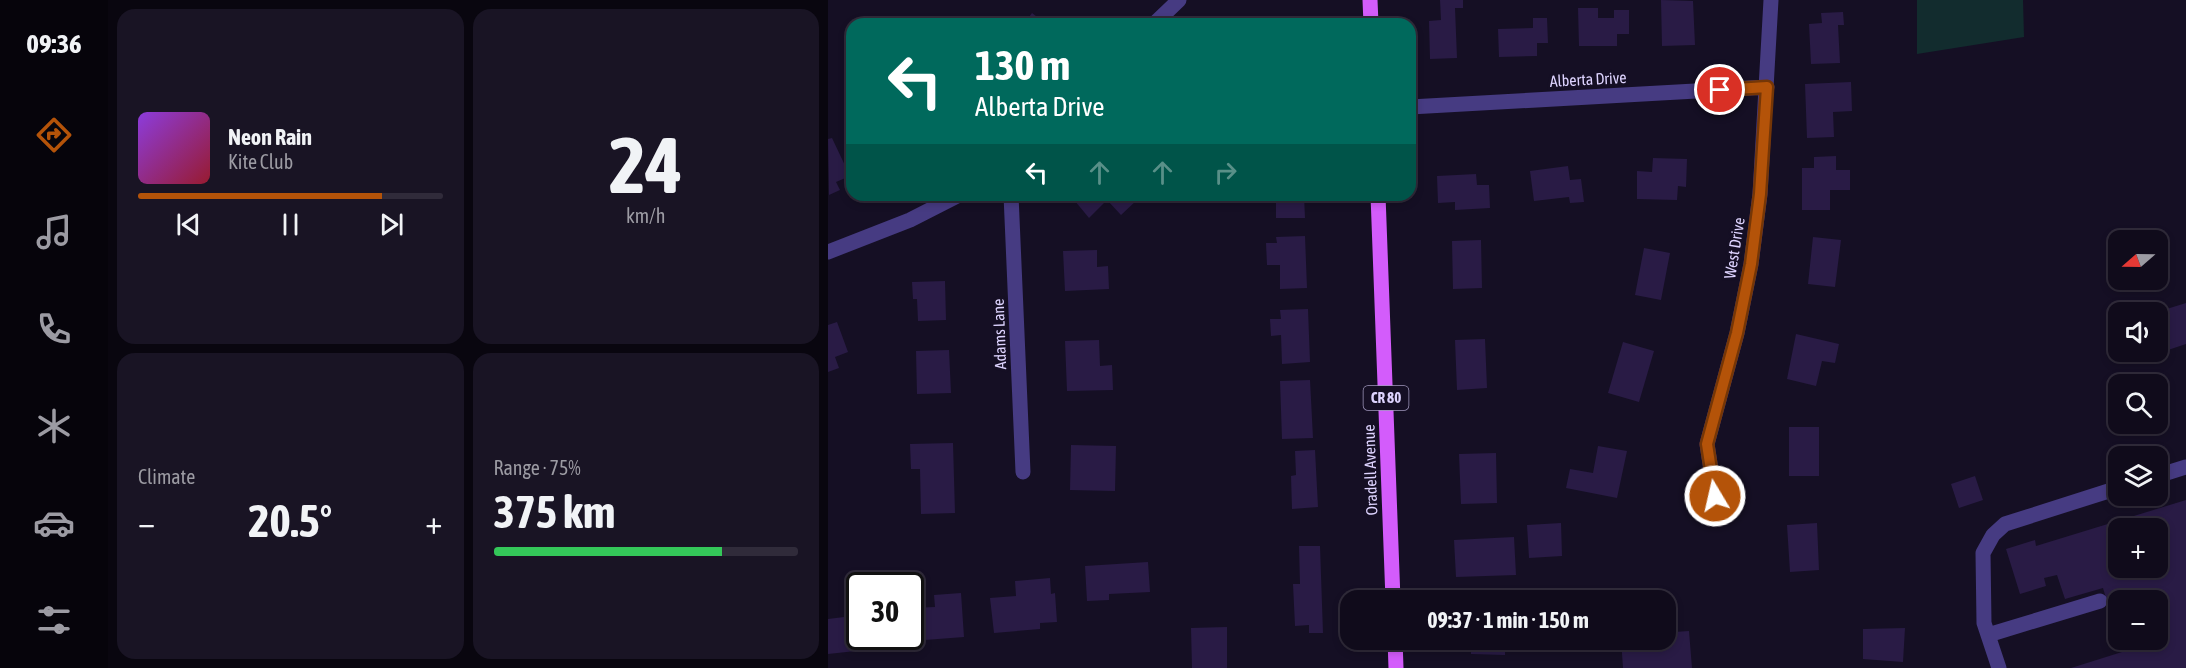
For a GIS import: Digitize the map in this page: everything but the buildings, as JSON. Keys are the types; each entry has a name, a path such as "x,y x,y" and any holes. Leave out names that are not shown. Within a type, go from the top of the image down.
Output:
{"main road":[{"path":"1370,0 1371,18"},
{"name":"Oradell Avenue","path":"1378,201 1394,590"},
{"path":"1395,650 1396,668"}],"street":[{"path":"1160,18 1179,0"},
{"name":"West Drive","path":"1715,496 1707,444 1737,333 1751,264 1760,194 1771,0"},
{"name":"Alberta Drive","path":"1416,107 1767,87"},
{"path":"828,252 910,220 947,201"},
{"name":"Adams Lane","path":"1011,201 1023,472"},
{"path":"2168,473 2186,467"},
{"path":"1999,668 1983,623 1982,607 1983,553 1993,535 2005,524 2108,491"},
{"path":"1988,635 2100,601"}],"green space":[{"path":"1917,0 2023,0 2024,37 1917,54"}],"route":[{"path":"1715,496 1707,444 1737,333 1751,264 1760,194 1767,87 1720,90"}]}
